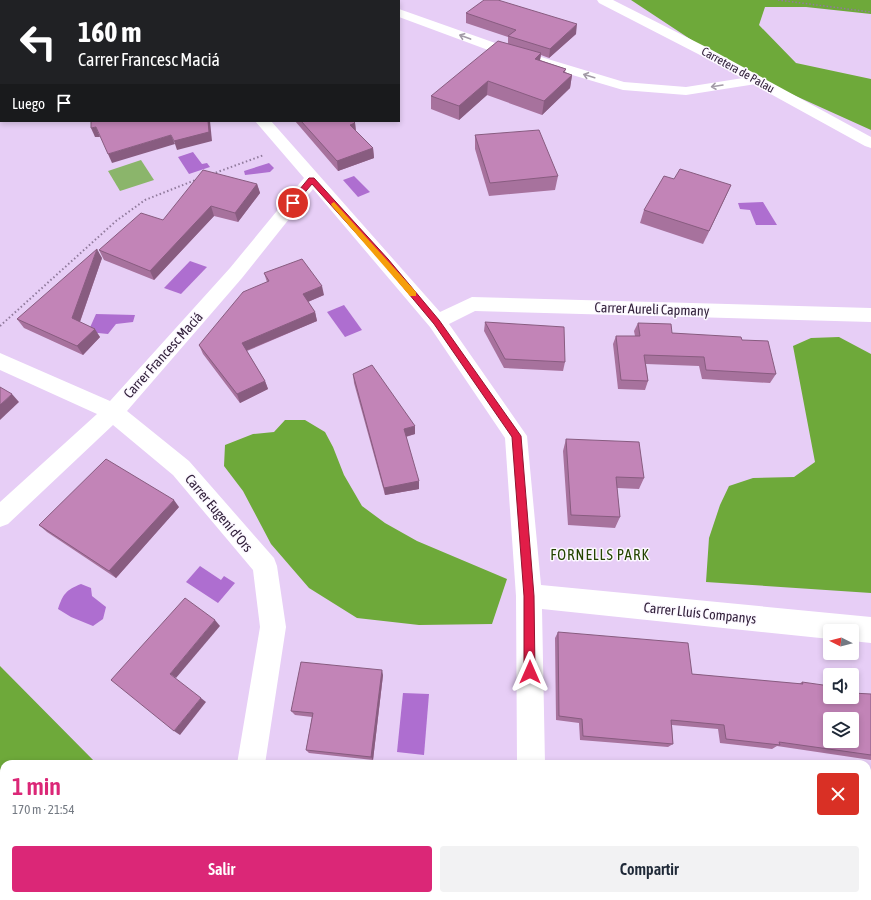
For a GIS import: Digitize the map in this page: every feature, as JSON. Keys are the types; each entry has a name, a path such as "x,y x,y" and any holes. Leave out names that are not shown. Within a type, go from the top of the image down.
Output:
{"street":[{"name":"Carretera de Palau","path":"603,0 756,80 871,144"},
{"path":"400,14 493,47 623,86 686,91 756,80"},
{"path":"264,122 436,322 516,436 529,596 531,760"},
{"name":"Carrer Francesc Maciá","path":"0,517 113,412 236,273 312,179"},
{"name":"Carrer Aureli Capmany","path":"436,322 472,304 871,315"},
{"name":"Carrer Eugeni d'Ors","path":"0,361 113,412 181,468 265,566 273,627 251,760"},
{"name":"Carrer Lluís Companys","path":"529,596 871,630"}],"path":[{"path":"778,0 871,12"},
{"path":"206,176 285,147"},
{"path":"0,326 116,221 145,200 198,179"}],"green space":[{"path":"631,0 871,0 871,14 806,7 765,7 759,25 796,63 871,79 871,130 734,68"},
{"path":"141,160 154,180 120,191 108,171"},
{"path":"839,337 871,354 871,593 706,582 709,538 720,505 729,486 753,478 794,477 815,462 793,346 811,338"},
{"path":"285,420 305,420 325,432 333,447 344,475 362,506 385,523 417,541 507,579 492,624 419,625 357,618 309,588 271,544 243,491 224,466 225,445 253,434 274,432"},
{"path":"0,666 93,760 0,760"}],"shaded area":[{"path":"193,152 202,164 207,163 210,167 189,174 178,157"},
{"path":"269,163 274,168 270,172 245,175 244,171"},
{"path":"354,176 370,192 358,197 343,180"},
{"path":"763,202 777,225 756,225 750,210 740,209 738,203"},
{"path":"190,261 207,267 181,294 164,288"},
{"path":"344,305 362,330 345,337 327,312"},
{"path":"96,314 135,315 133,322 116,324 108,334 88,332"},
{"path":"200,566 221,580 224,576 235,583 218,603 186,582"},
{"path":"81,584 91,588 92,596 106,607 103,619 93,626 71,617 58,609 66,593 72,588"},
{"path":"403,693 429,694 424,755 397,752"}],"building":[{"path":"484,0 498,0 577,24 550,49 508,36 516,30 466,13"},
{"path":"498,41 541,53 535,59 566,69 563,72 572,75 544,101 488,81 459,106 431,96"},
{"path":"91,122 208,122 209,132 174,141 171,135 108,154 96,127 91,128"},
{"path":"302,122 355,123 350,125 373,148 337,161"},
{"path":"539,130 558,176 490,183 475,135"},
{"path":"680,169 731,185 709,231 644,210 664,176 674,179"},
{"path":"203,170 257,184 235,213 211,206 150,271 99,250 141,213 163,220"},
{"path":"97,249 72,318 95,329 77,346 17,319"},
{"path":"302,259 322,286 303,294 315,312 242,343 265,381 237,394 199,345 243,292 269,281 264,273"},
{"path":"485,322 564,327 565,362 505,359"},
{"path":"638,323 671,324 672,333 741,337 742,340 768,341 776,374 706,370 704,357 644,355 648,381 621,380 616,336 640,336"},
{"path":"372,365 415,426 404,429 419,481 384,488 353,374"},
{"path":"0,387 12,394 0,405"},
{"path":"566,439 639,442 644,478 616,477 620,517 571,515"},
{"path":"106,459 174,500 109,571 39,525"},
{"path":"185,598 215,620 170,674 201,698 174,731 111,680"},
{"path":"558,632 688,643 692,674 803,684 802,682 823,685 823,704 859,704 859,693 871,694 871,755 779,742 780,745 726,739 724,725 671,720 673,744 583,736 582,719 559,716"},
{"path":"301,662 382,670 371,757 306,750 313,713 291,711"}],"slow traffic":[{"path":"334,204 413,294"}],"district":[{"name":"FORNELLS PARK","path":"600,554"}],"route":[{"path":"293,203 312,179 385,261 436,322 516,436 529,596 530,672"}]}
